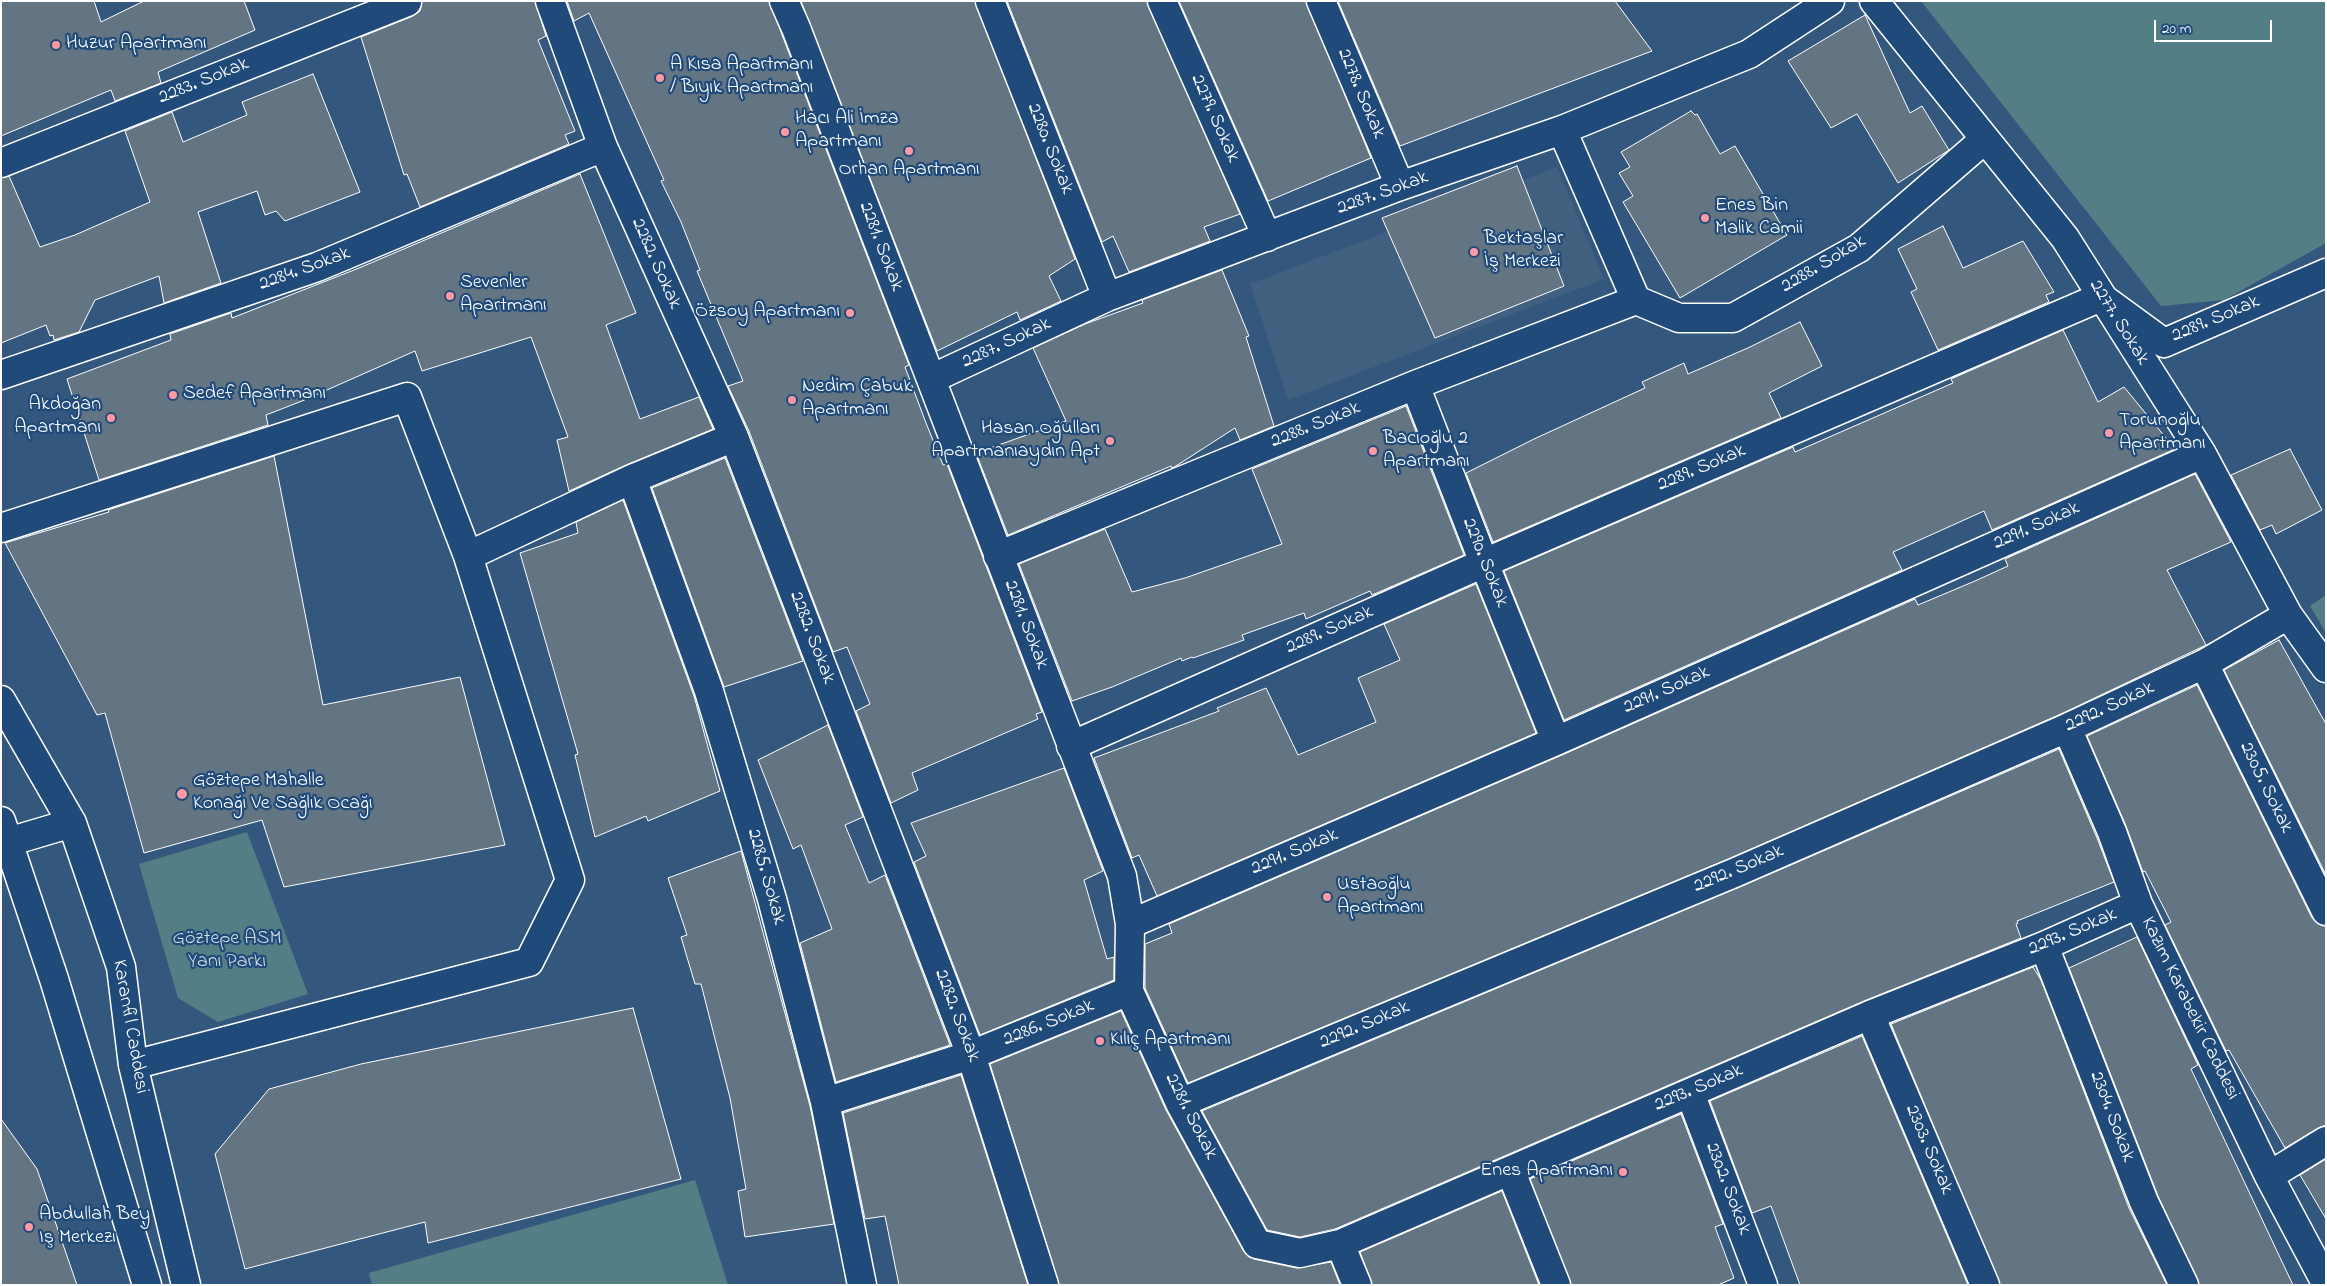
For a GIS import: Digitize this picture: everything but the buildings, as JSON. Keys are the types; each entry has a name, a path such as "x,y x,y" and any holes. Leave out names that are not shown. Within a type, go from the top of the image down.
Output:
{"street":[{"name":"2282. Sokak","path":"550,1 603,147 734,437 972,1055 1044,1285"},
{"name":"2281. Sokak","path":"784,1 1122,876 1130,924 1129,991 1180,1103 1257,1244"},
{"name":"2280. Sokak","path":"990,1 1107,297"},
{"name":"2279. Sokak","path":"1162,1 1267,237"},
{"name":"2278. Sokak","path":"1320,1 1400,186"},
{"name":"2287. Sokak","path":"931,379 1107,297 1400,186 1562,130 1750,54 1830,1"},
{"name":"2277. Sokak","path":"1874,1 2065,238 2202,454 2288,615 2326,668"},
{"name":"2283. Sokak","path":"1,163 407,2"},
{"path":"1562,130 1636,300"},
{"name":"2288. Sokak","path":"998,556 1415,385 1636,300 1679,318 1733,318 1859,248 1985,139"},
{"name":"2284. Sokak","path":"1,375 317,267 603,147"},
{"name":"2289. Sokak","path":"1071,746 1484,563 2101,297 2164,343 2326,273"},
{"name":"2290. Sokak","path":"1415,385 1556,741"},
{"path":"1,528 407,397 468,556 570,880 529,962 133,1065"},
{"path":"468,556 632,479 734,437"},
{"name":"2291. Sokak","path":"1130,924 1556,741 2202,454"},
{"name":"2285. Sokak","path":"632,479 709,691 772,899 826,1102 862,1285"},
{"name":"2292. Sokak","path":"1180,1103 1734,872 2067,728 2204,664 2288,615"},
{"name":"2305. Sokak","path":"2204,664 2326,911"},
{"name":"Karanfil Caddesi","path":"1,700 72,822 121,967 133,1065 186,1285"},
{"name":"Kazım Karabekir Caddesi","path":"2067,728 2112,832 2138,904 2270,1176 2326,1283"},
{"path":"72,822 5,832 60,998 147,1285"},
{"name":"2293. Sokak","path":"1257,1244 1300,1253 1340,1244 1511,1172 1870,1015 2044,946 2138,904"},
{"name":"2304. Sokak","path":"2044,946 2144,1202 2184,1285"},
{"name":"2286. Sokak","path":"826,1102 972,1055 1129,991"},
{"name":"2303. Sokak","path":"1870,1015 1985,1285"},
{"name":"2302. Sokak","path":"1690,1093 1763,1285"},
{"path":"2270,1176 2326,1141"},
{"path":"1511,1172 1556,1285"},
{"path":"1340,1244 1357,1285"}],"shaded area":[{"name":"Bektaşlar İş Merkezi","path":"1557,167 1604,279 1288,400 1250,284"}],"green space":[{"path":"1921,1 2326,1 2326,243 2224,300 2161,306"},
{"path":"2326,595 2326,633 2310,606"},
{"name":"Göztepe ASM Yanı Parkı","path":"247,832 308,994 218,1022 178,998 139,864"},
{"path":"695,1180 728,1285 372,1285 369,1273"}],"place":[{"name":"Huzur Apartmanı","path":"56,45"},
{"name":"A Kısa Apartmanı / Bıyık Apartmanı","path":"660,78"},
{"name":"Hacı Ali İmza Apartmanı","path":"785,132"},
{"name":"Orhan Apartmanı","path":"909,151"},
{"name":"Enes Bin Malik Camii","path":"1705,218"},
{"name":"Bektaşlar İş Merkezi","path":"1474,252"},
{"name":"Sevenler Apartmanı","path":"450,296"},
{"name":"Özsoy Apartmanı","path":"850,313"},
{"name":"Sedef Apartmanı","path":"173,395"},
{"name":"Nedim Çabuk Apartmanı","path":"792,400"},
{"name":"Akdoğan Apartmanı","path":"111,418"},
{"name":"Torunoğlu Apartmanı","path":"2109,433"},
{"name":"Hasan Oğulları Apartmanıaydın Apt","path":"1110,441"},
{"name":"Bacıoğlu 2 Apartmanı","path":"1373,451"},
{"name":"Göztepe Mahalle Konağı Ve Sağlık Ocağı","path":"182,794"},
{"name":"Ustaoğlu Apartmanı","path":"1327,897"},
{"name":"Kılıç Apartmanı","path":"1100,1041"},
{"name":"Enes Apartmanı","path":"1623,1172"},
{"name":"Abdullah Bey Iş Merkezı","path":"29,1227"}]}
